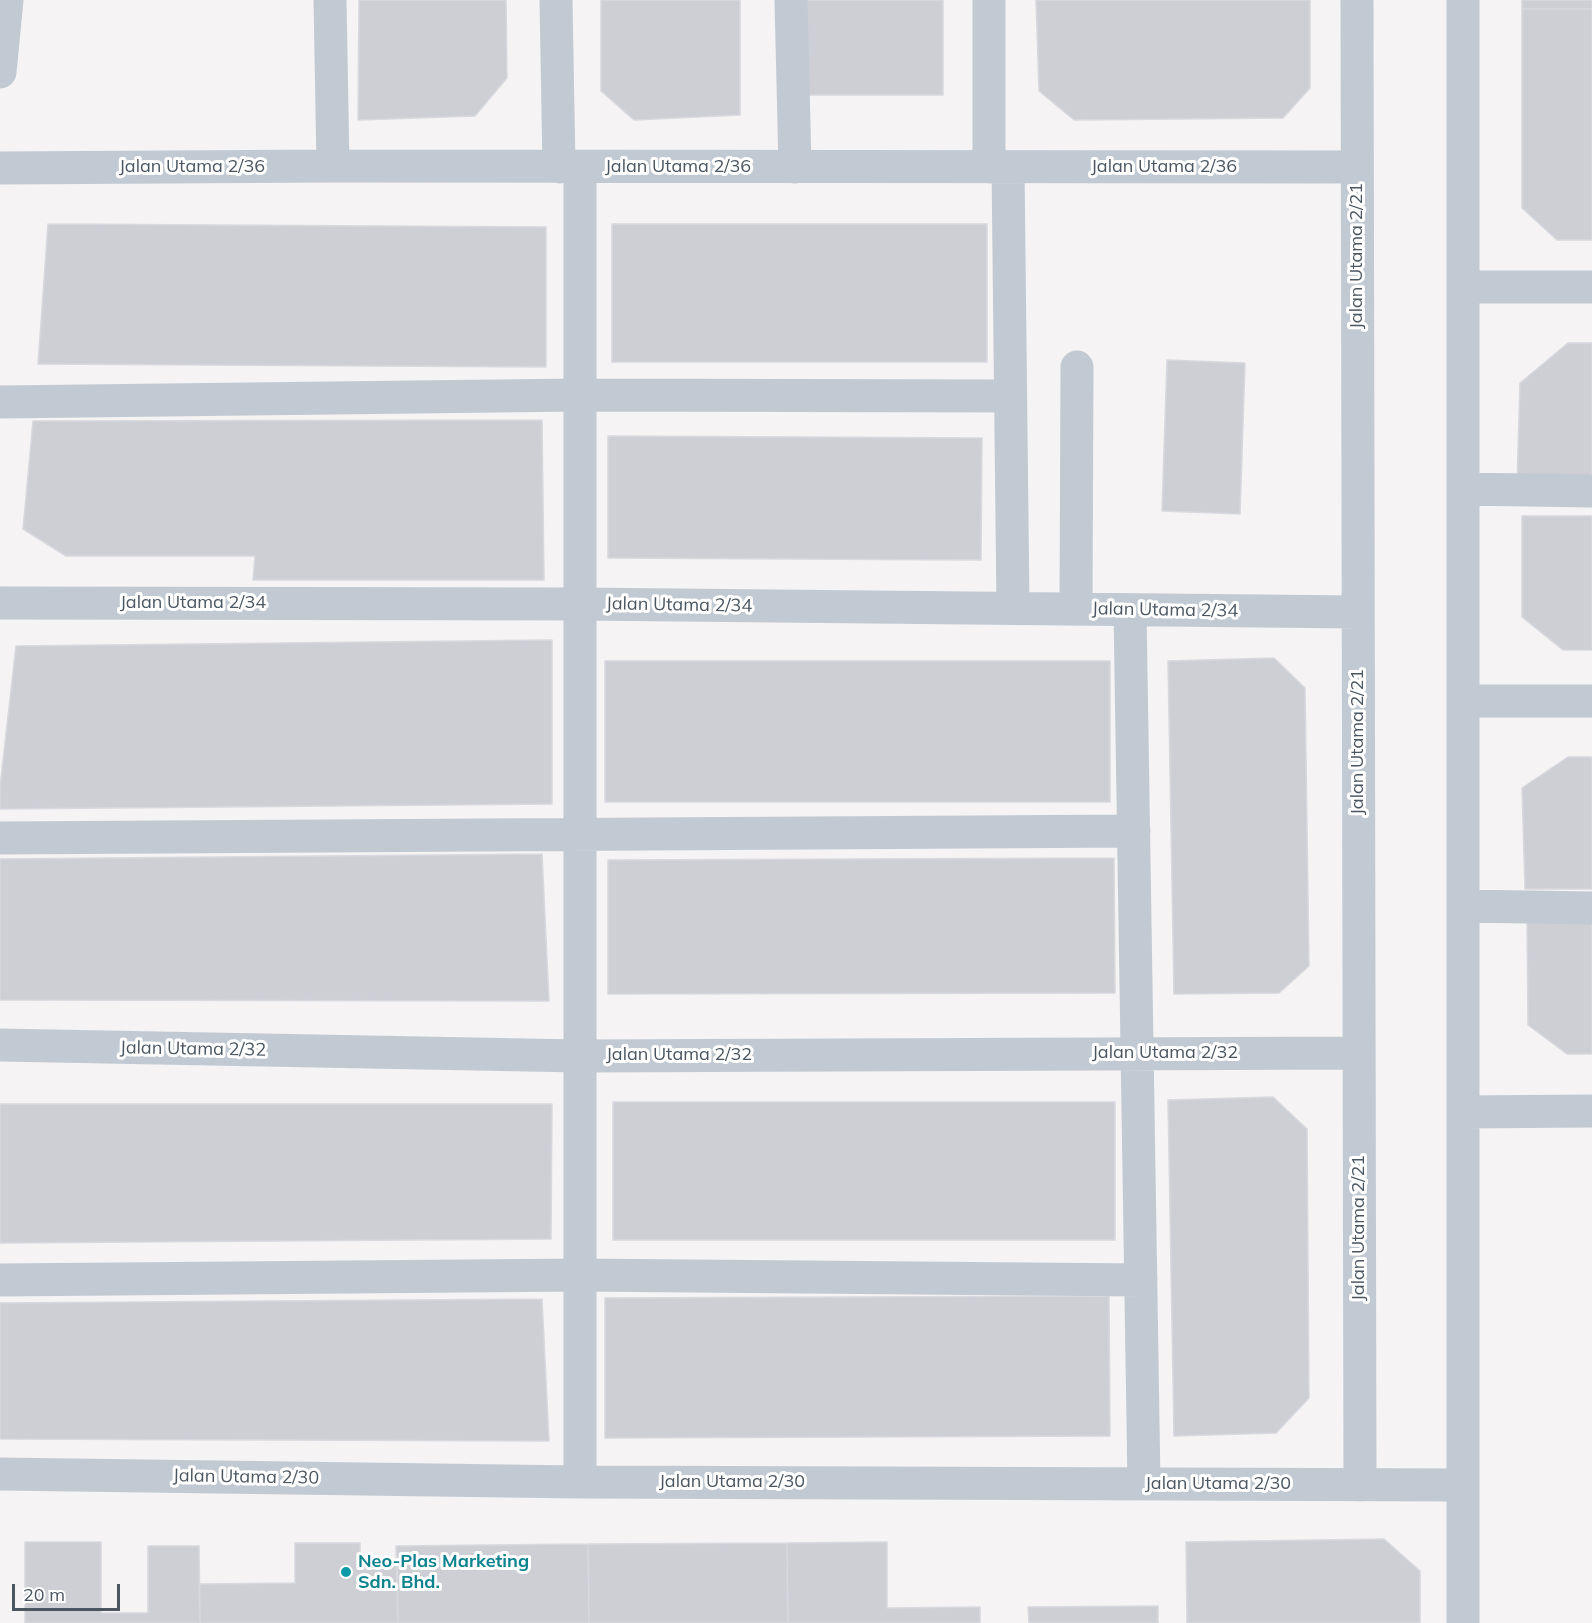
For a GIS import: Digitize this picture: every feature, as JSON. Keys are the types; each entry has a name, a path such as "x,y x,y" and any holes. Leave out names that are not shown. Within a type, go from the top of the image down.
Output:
{"street":[{"path":"0,72 7,0"},
{"path":"330,0 333,166"},
{"path":"556,0 569,167 580,394 580,1482"},
{"path":"791,0 795,167"},
{"path":"989,0 1010,396 1013,608"},
{"name":"Jalan Utama 2/21","path":"1357,0 1360,1485"},
{"path":"1463,0 1463,1623"},
{"name":"Jalan Utama 2/36","path":"0,168 1357,167"},
{"path":"1463,287 1592,287"},
{"path":"1076,609 1077,367"},
{"path":"0,402 580,394 1010,396"},
{"path":"1463,489 1592,490"},
{"name":"Jalan Utama 2/34","path":"0,603 580,604 1358,612"},
{"path":"1130,610 1144,1484"},
{"path":"1463,701 1592,701"},
{"path":"0,838 1134,831"},
{"path":"1463,906 1592,908"},
{"name":"Jalan Utama 2/32","path":"0,1045 580,1056 1359,1053"},
{"path":"1463,1112 1592,1111"},
{"path":"0,1280 580,1275 1141,1280"},
{"name":"Jalan Utama 2/30","path":"0,1474 580,1482 1463,1485"}],"building":[{"path":"359,0 506,0 507,78 475,116 358,120"},
{"path":"601,0 740,0 740,115 634,120 601,91"},
{"path":"800,0 943,0 943,95 801,95"},
{"path":"1036,0 1310,0 1310,88 1283,118 1074,120 1039,91"},
{"path":"1522,0 1592,0 1592,9 1522,9"},
{"path":"1522,9 1592,9 1592,240 1557,240 1522,208"},
{"path":"48,224 546,227 546,367 38,364"},
{"path":"612,224 987,224 987,362 612,362"},
{"path":"1568,343 1592,343 1592,485 1517,484 1520,383"},
{"path":"1167,360 1245,363 1240,514 1162,511"},
{"path":"542,420 544,580 253,580 255,556 66,556 23,529 33,421"},
{"path":"608,436 982,438 981,560 608,558"},
{"path":"1522,516 1592,516 1592,650 1563,650 1522,617"},
{"path":"552,640 552,804 0,809 0,787 16,646"},
{"path":"1274,658 1305,688 1309,966 1279,993 1174,994 1168,661"},
{"path":"605,661 1110,661 1110,802 605,802"},
{"path":"1568,757 1592,757 1592,889 1525,889 1522,788"},
{"path":"542,854 549,1001 0,1000 0,859"},
{"path":"1114,858 1115,993 608,994 608,860"},
{"path":"1527,922 1592,922 1592,1054 1567,1054 1528,1025"},
{"path":"1273,1097 1307,1129 1309,1398 1276,1433 1174,1436 1168,1100"},
{"path":"613,1102 1115,1102 1115,1240 613,1240"},
{"path":"0,1104 552,1104 551,1239 0,1243"},
{"path":"1109,1296 1110,1436 605,1438 605,1298"},
{"path":"542,1299 549,1441 0,1439 0,1303"},
{"path":"1384,1539 1420,1571 1420,1623 1187,1623 1186,1542"},
{"path":"25,1542 101,1542 101,1613 148,1613 148,1546 199,1546 200,1623 25,1623"},
{"path":"887,1542 887,1608 980,1607 980,1623 788,1623 787,1543"},
{"name":"Neo-Plas Marketing Sdn. Bhd.","path":"295,1543 360,1543 360,1560 397,1560 398,1623 200,1623 199,1584 295,1583"},
{"path":"787,1543 788,1623 589,1623 588,1544"},
{"path":"588,1544 589,1623 398,1623 396,1546"},
{"path":"1158,1606 1158,1623 1029,1623 1028,1607"}],"place":[{"name":"Neo-Plas Marketing Sdn. Bhd.","path":"346,1572"}]}
